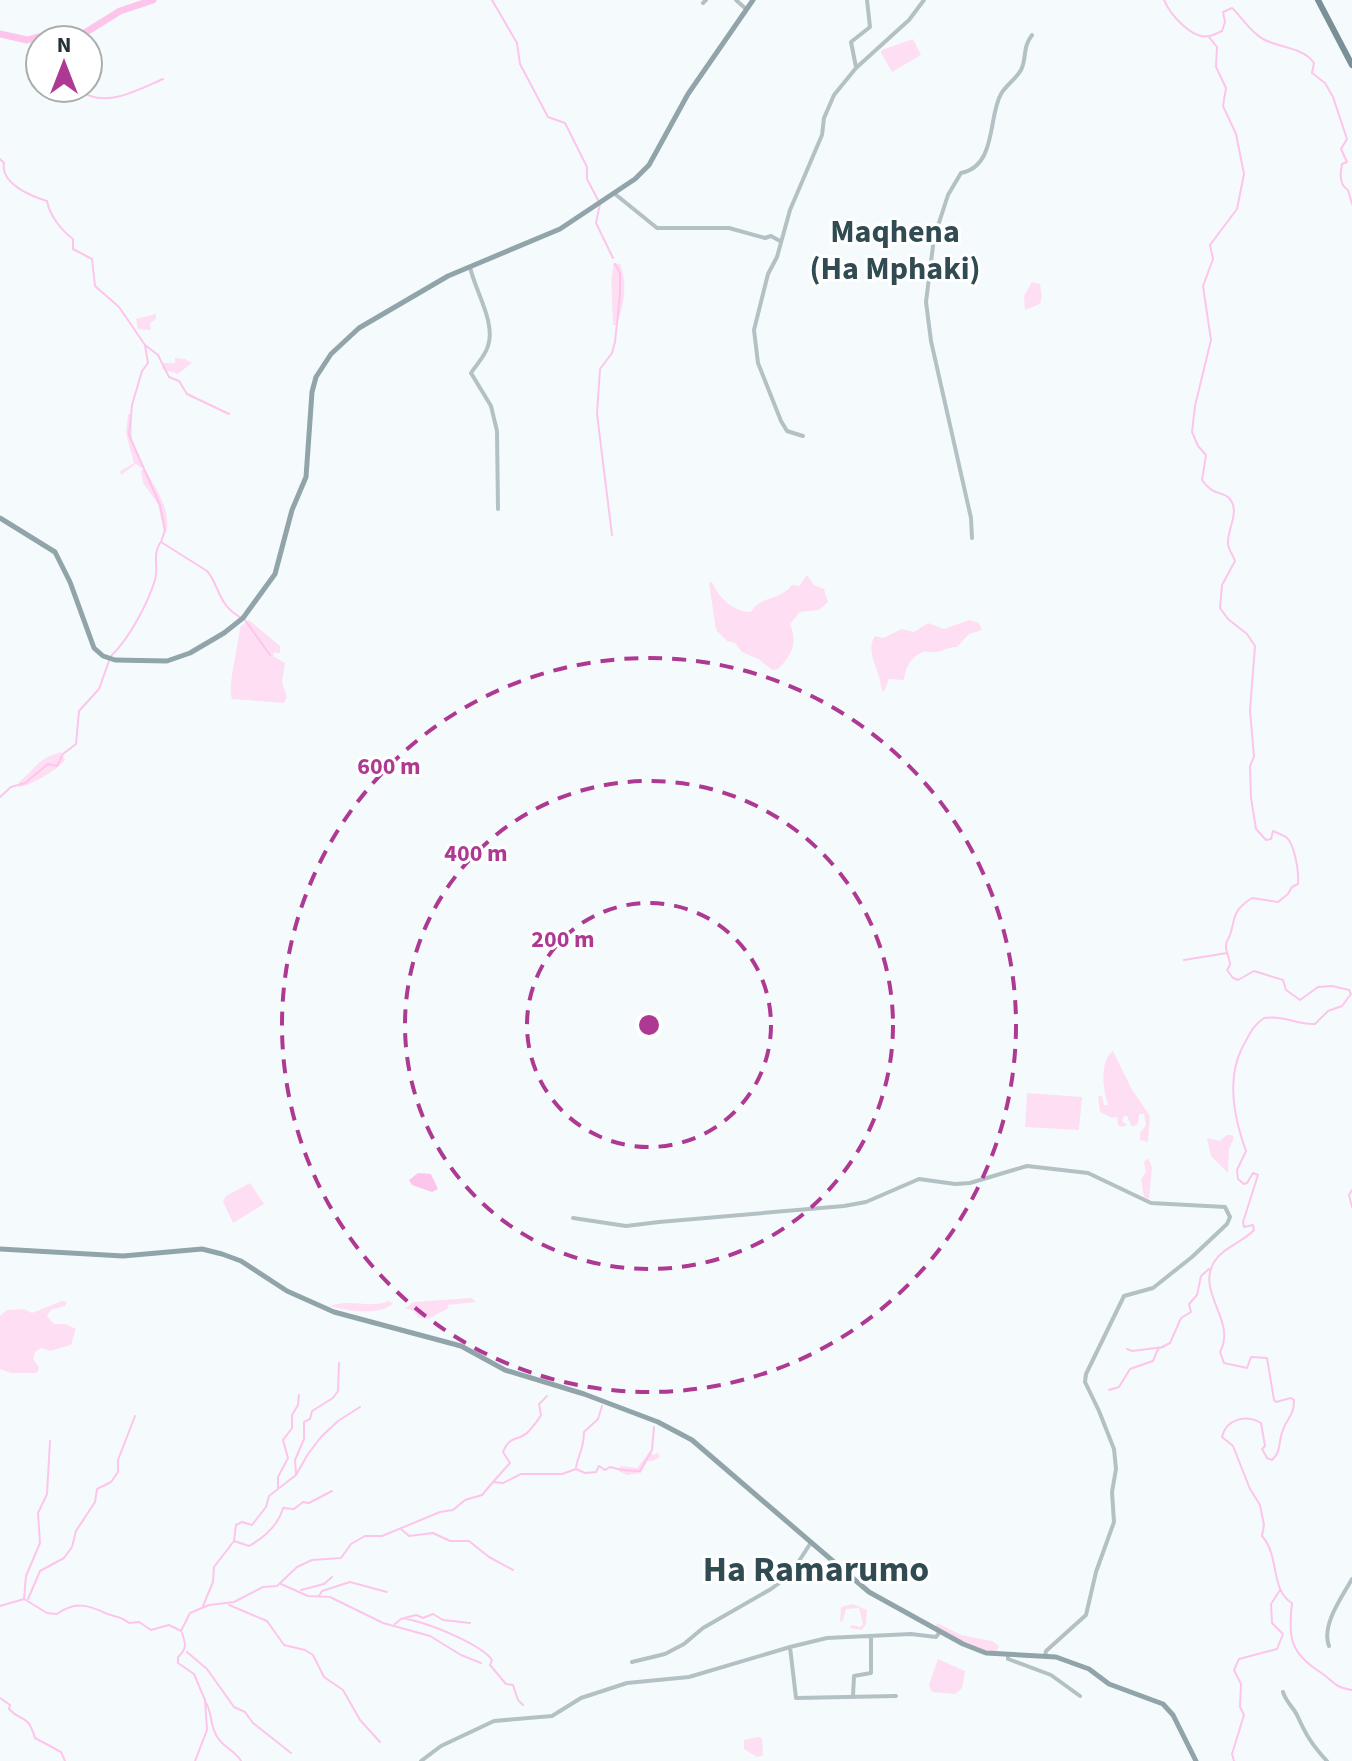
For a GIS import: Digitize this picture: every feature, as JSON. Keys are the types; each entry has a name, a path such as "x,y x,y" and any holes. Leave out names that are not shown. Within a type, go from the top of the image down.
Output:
{"main road":[{"path":"1318,0 1352,65"}],"street":[{"path":"736,0 746,9"},
{"path":"0,518 43,543 59,557 94,648 103,656 115,660 167,661 190,653 237,624 275,574 292,510 306,477 312,392 316,377 331,354 379,315 470,264 516,249 560,229 615,194 649,165 688,94 753,0"},
{"path":"856,68 851,42 870,27 867,0"},
{"path":"803,436 787,431 781,421 755,349 754,330 768,274 798,188 822,135 828,107 856,68 909,20 924,0"},
{"path":"972,538 971,518 931,341 926,302 930,254 948,195 961,173 974,169 988,148 1000,94 1022,68 1025,44 1032,35"},
{"path":"615,194 657,228 729,228 765,238 771,236 781,241"},
{"path":"470,264 473,285 489,325 488,348 471,373 491,406 497,431 498,509"},
{"path":"573,1218 636,1226 808,1211 866,1202 919,1179 970,1183 1027,1166 1088,1173 1151,1203 1225,1207 1230,1217 1227,1224 1192,1257 1153,1288 1124,1296 1086,1374 1087,1388 1114,1449 1114,1522 1090,1593 1086,1615 1046,1651 1045,1656"},
{"path":"0,1249 123,1256 202,1249 236,1258 287,1291 334,1312 461,1346 505,1370 584,1394 676,1430 692,1440 869,1592 939,1633 986,1653 1056,1657 1089,1669 1109,1684 1163,1704 1173,1715 1196,1761"},
{"path":"632,1662 665,1654 771,1589 790,1575 810,1544"},
{"path":"1329,1646 1326,1641 1328,1628 1352,1579"},
{"path":"421,1761 441,1746 494,1721 552,1716 581,1698 612,1687 689,1677 827,1638 919,1634 936,1637 939,1633"},
{"path":"853,1696 854,1676 871,1673 871,1636"},
{"path":"790,1647 796,1698 896,1696"},
{"path":"1008,1654 1008,1659 1051,1675 1080,1696"},
{"path":"1283,1692 1302,1730 1327,1761"}],"shaded area":[{"path":"913,39 921,55 892,72 882,50"},
{"path":"614,263 620,264 624,287 617,325 613,325 611,286"},
{"path":"1032,282 1040,284 1040,304 1025,310 1024,296"},
{"path":"156,314 156,319 150,323 151,330 138,329 136,319"},
{"path":"175,358 192,363 178,374 162,369 164,363 175,363"},
{"path":"128,414 132,414 132,440 144,467 136,464 121,475 120,471 134,463 126,434"},
{"path":"144,468 165,507 167,524 164,533 158,504 143,483 141,471"},
{"path":"807,575 814,585 824,589 828,602 819,610 800,612 790,624 792,648 778,669 772,670 760,660 742,652 716,630 709,583 712,582 722,598 733,606 751,612 760,603 782,594 792,585 799,586"},
{"path":"249,620 280,646 280,653 273,656 285,663 282,682 287,697 284,703 232,699 232,675 240,627"},
{"path":"969,620 979,623 982,630 969,634 957,647 919,654 909,663 904,680 889,679 884,692 872,655 875,636 883,638 902,629 914,632 928,623 944,629"},
{"path":"61,752 65,760 57,768 19,787 19,782 41,761"},
{"path":"1113,1051 1131,1088 1150,1116 1148,1142 1140,1140 1140,1133 1146,1125 1144,1114 1139,1114 1138,1124 1132,1127 1127,1116 1124,1116 1122,1121 1127,1125 1122,1127 1118,1125 1117,1117 1100,1112 1098,1096 1102,1096 1104,1105 1108,1105 1104,1069"},
{"path":"1027,1093 1082,1097 1079,1130 1025,1127"},
{"path":"1227,1135 1234,1138 1229,1149 1228,1173 1211,1156 1207,1138 1220,1141"},
{"path":"1148,1158 1152,1167 1149,1199 1144,1197 1141,1179 1146,1172 1144,1162"},
{"path":"418,1173 431,1174 438,1189 432,1192 412,1185 409,1180"},
{"path":"250,1183 264,1204 233,1223 223,1202 226,1196"},
{"path":"471,1298 476,1302 447,1305 449,1308 428,1319 418,1317 414,1311 405,1308 414,1302"},
{"path":"62,1301 67,1302 65,1306 51,1310 47,1316 54,1324 66,1324 76,1329 71,1345 50,1351 41,1348 35,1352 33,1359 39,1367 37,1373 11,1373 0,1369 0,1316 7,1310 24,1309 32,1313"},
{"path":"389,1301 393,1304 371,1311 330,1306 375,1304"},
{"path":"650,1451 653,1455 658,1453 660,1457 647,1461 641,1473 627,1475 618,1471 621,1466 637,1468"},
{"path":"853,1604 867,1610 866,1624 862,1630 849,1628 863,1624 859,1608 846,1609 840,1622 841,1607"},
{"path":"937,1623 961,1635 992,1641 999,1646 997,1651 981,1650 965,1644 935,1628"},
{"path":"938,1659 965,1671 962,1688 955,1694 932,1692 929,1685"},
{"path":"762,1739 763,1755 757,1757 744,1749 744,1740"}],"waterway":[{"path":"0,34 27,40 45,35 75,39 120,11 153,0"},
{"path":"492,0 517,43 520,64 548,117 565,123 587,167 587,179 600,204 596,223 613,258"},
{"path":"1164,0 1176,19 1196,34 1209,36 1222,31 1225,22 1223,12 1232,8 1258,36 1297,51 1314,63 1312,73 1325,83 1333,97 1347,139 1341,149 1347,162 1342,164 1341,178 1352,204"},
{"path":"1209,37 1217,47 1216,67 1226,88 1223,106 1236,134 1244,174 1237,209 1210,245 1213,259 1203,286 1211,340 1192,432 1206,455 1202,480 1210,489 1229,498 1234,509 1228,543 1235,561 1222,585 1220,608 1255,646 1250,710 1254,757 1250,766 1256,829 1266,840 1271,839 1273,831 1286,837 1296,859 1298,879 1298,884 1278,902 1252,898 1238,910 1226,943 1230,965 1227,970 1238,980 1254,971 1283,980 1286,990 1300,1000 1318,987 1332,986 1349,990 1351,994 1342,1006 1328,1011 1315,1024 1264,1018 1256,1024 1237,1060 1234,1099 1246,1151 1237,1170 1238,1179 1244,1184 1253,1173 1258,1175 1243,1222 1244,1227 1253,1225 1254,1230 1218,1257 1210,1273 1212,1296 1224,1329 1220,1352 1224,1363 1247,1368 1251,1357 1267,1358 1274,1400 1294,1400 1293,1410 1272,1460 1262,1449 1265,1446 1261,1423 1255,1420 1232,1422 1222,1437 1233,1446 1250,1489 1260,1505 1264,1525 1262,1536 1268,1544 1281,1590 1292,1603 1291,1635 1297,1651 1334,1683 1352,1690"},
{"path":"104,98 131,93 163,79"},
{"path":"0,159 11,182 47,201 57,222 73,239 73,249 92,259 95,286 119,307 145,345 158,355 169,377 179,381 187,394 229,414"},
{"path":"612,535 597,414 600,369 612,353 615,342 620,295 620,273 615,264"},
{"path":"145,345 148,363 142,371 132,405 129,435 160,505 165,530 161,542 207,571 223,601 240,617"},
{"path":"111,656 131,631 148,599 155,580 156,552 160,543"},
{"path":"245,620 270,655"},
{"path":"0,797 11,787 25,783 48,764 57,766 63,754 76,744 79,711 99,689 109,661"},
{"path":"1184,960 1227,953"},
{"path":"1352,1190 1349,1195 1352,1207"},
{"path":"1109,1390 1119,1387 1130,1369 1153,1361 1158,1349 1170,1343 1181,1318 1191,1312 1189,1304 1197,1295 1201,1276 1209,1269"},
{"path":"1127,1349 1164,1347"},
{"path":"296,1474 295,1460 304,1439 304,1422 310,1419 312,1411 333,1398 338,1391 339,1363"},
{"path":"278,1488 278,1477 288,1458 283,1440 292,1428 292,1415 299,1395"},
{"path":"493,1482 510,1463 503,1452 506,1446 535,1424 541,1415 539,1404 547,1396"},
{"path":"576,1467 584,1432 598,1419 602,1406"},
{"path":"203,1606 213,1582 214,1567 234,1541 236,1525 242,1522 252,1525 266,1507 269,1496 296,1475 321,1437 360,1407"},
{"path":"28,1599 40,1571 64,1558 72,1547 76,1531 95,1502 97,1489 111,1482 118,1472 118,1460 135,1416"},
{"path":"0,1606 24,1599 47,1613 57,1614 75,1606 86,1606 129,1623 139,1622 151,1630 169,1625 181,1631 190,1613 209,1605 234,1602 263,1587 277,1586 297,1567 312,1560 341,1558 351,1544 365,1536 382,1536 440,1512 453,1510 465,1500 482,1495 493,1482 503,1483 521,1474 562,1474 576,1469 585,1473 596,1472 599,1466 605,1470 610,1467 640,1471 652,1450 654,1427"},
{"path":"24,1599 26,1576 40,1543 38,1513 47,1494 50,1441"},
{"path":"234,1541 249,1546 270,1530 283,1508 294,1509 303,1502 309,1503 332,1491"},
{"path":"401,1529 409,1536 433,1533 450,1541 469,1541 513,1570"},
{"path":"301,1590 324,1584 332,1577"},
{"path":"319,1596 322,1591 350,1582 387,1592"},
{"path":"281,1584 308,1596 330,1597 383,1623 430,1636 481,1663"},
{"path":"1234,1761 1232,1754 1244,1715 1240,1707 1241,1684 1234,1670 1239,1659 1277,1649 1283,1634 1272,1623 1271,1604 1280,1590"},
{"path":"229,1605 267,1621 284,1645 313,1655 324,1677 343,1690 360,1720 380,1742"},
{"path":"395,1624 416,1615 423,1618 433,1614 443,1620 470,1623"},
{"path":"406,1619 426,1624 477,1647 492,1660 490,1665 506,1684 513,1685 523,1705"},
{"path":"182,1633 185,1646 178,1663 194,1674 205,1700 207,1730 195,1761"},
{"path":"187,1652 207,1669 234,1707 245,1712 253,1723 291,1753"},
{"path":"0,1698 10,1705 9,1709 27,1721 35,1738 61,1752 65,1761"},
{"path":"205,1701 215,1733 241,1761"}],"district":[{"name":"Maqhena (Ha Mphaki)","path":"895,250"},
{"name":"Ha Ramarumo","path":"816,1569"}]}
